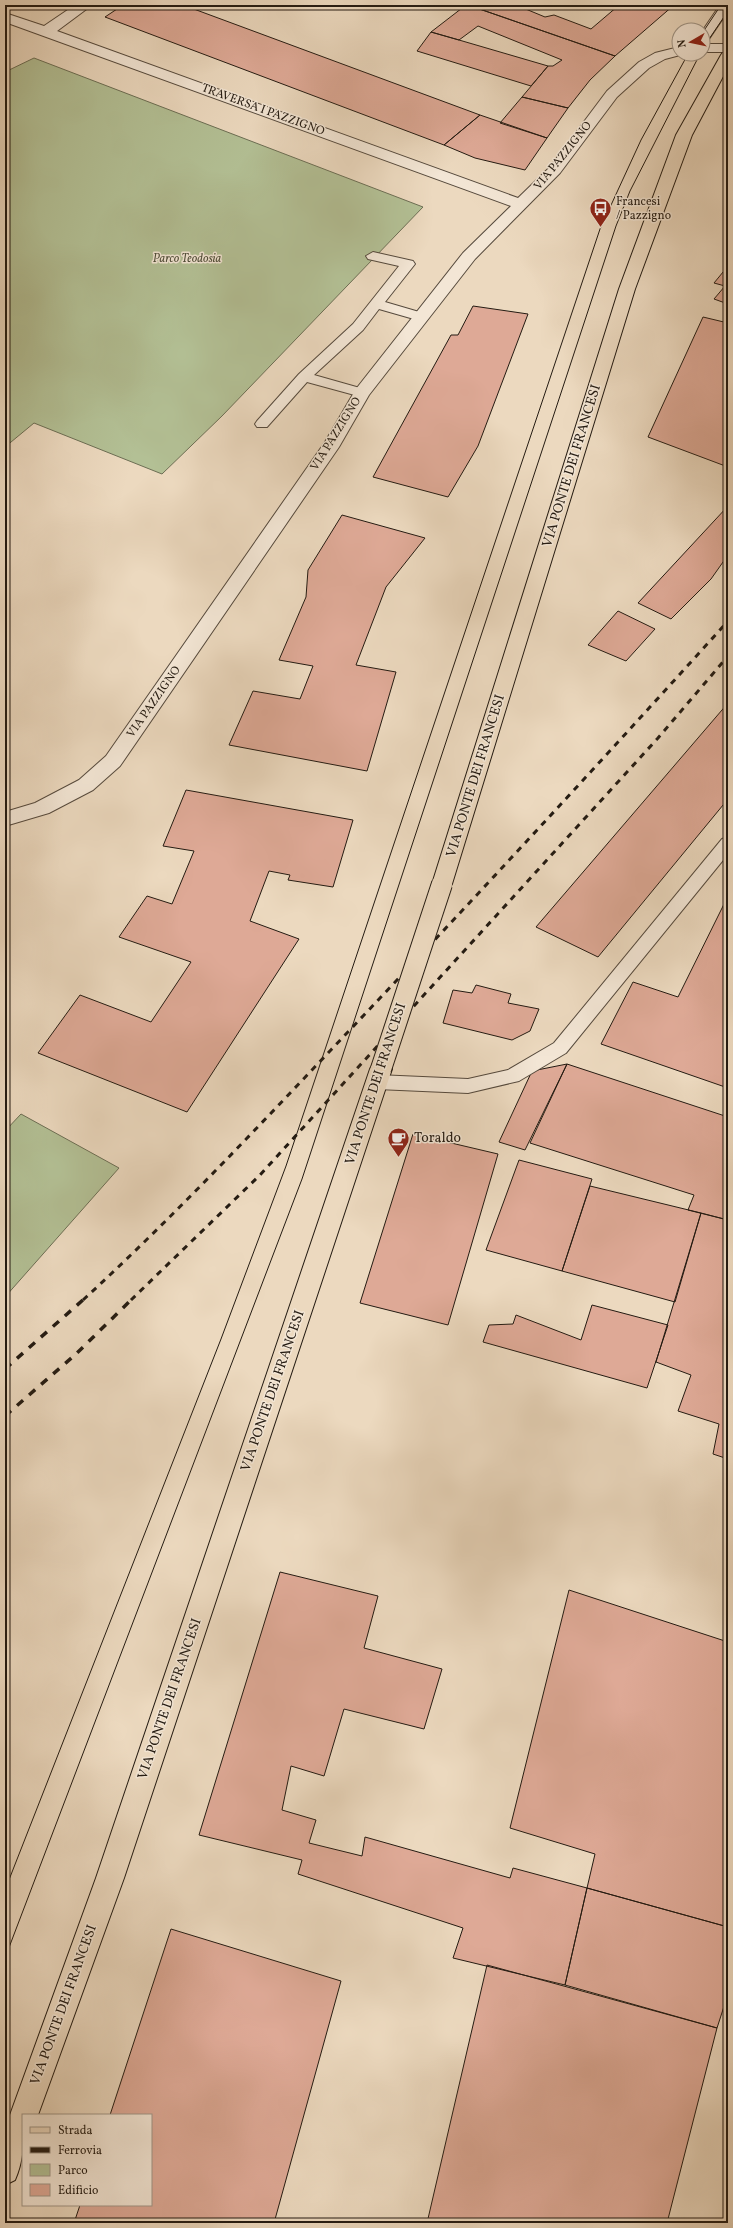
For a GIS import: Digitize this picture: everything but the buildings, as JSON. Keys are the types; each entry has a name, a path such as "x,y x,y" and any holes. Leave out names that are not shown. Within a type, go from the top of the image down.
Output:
{"main road":[{"name":"VIA PONTE DEI FRANCESI","path":"24,2114 110,1878 379,1076 442,884 627,289 684,135 710,85 728,55"},
{"path":"5,2170 22,2122"}],"street":[{"path":"46,32 85,5"},
{"name":"TRAVERSA I PAZZIGNO","path":"5,17 521,204"},
{"path":"711,48 728,48"},
{"name":"VIA PAZZIGNO","path":"5,819 42,808 86,785 113,761 333,443 362,393 421,317 470,256 555,170 612,94 629,76 651,61 671,54"}],"lane":[{"path":"711,27 726,5"},
{"path":"262,424 304,377 358,328 408,264 373,256"},
{"path":"377,304 421,317"},
{"path":"304,377 362,393"},
{"path":"379,1076 468,1086 513,1076 560,1048 728,843"}],"green space":[{"name":"Parco Teodosia","path":"34,58 423,207 222,416 162,474 34,423 5,447 5,72"},
{"path":"21,1114 119,1168 5,1297 5,1131"}],"tram line":[{"path":"710,22 721,5"},
{"path":"711,36 728,11"},
{"path":"5,1890 221,1339 286,1166 600,229 641,140 684,62"},
{"path":"5,1958 302,1179 616,226 630,191 696,62"}],"railway":[{"path":"83,1300 191,1196 295,1088 593,770 728,621"},
{"path":"131,1300 260,1175 658,738 728,656"},
{"path":"5,1369 84,1299"},
{"path":"5,1416 76,1354 132,1299"}],"place":[{"name":"Francesi / Pazzigno","path":"600,228"},
{"name":"Toraldo","path":"398,1158"}]}
